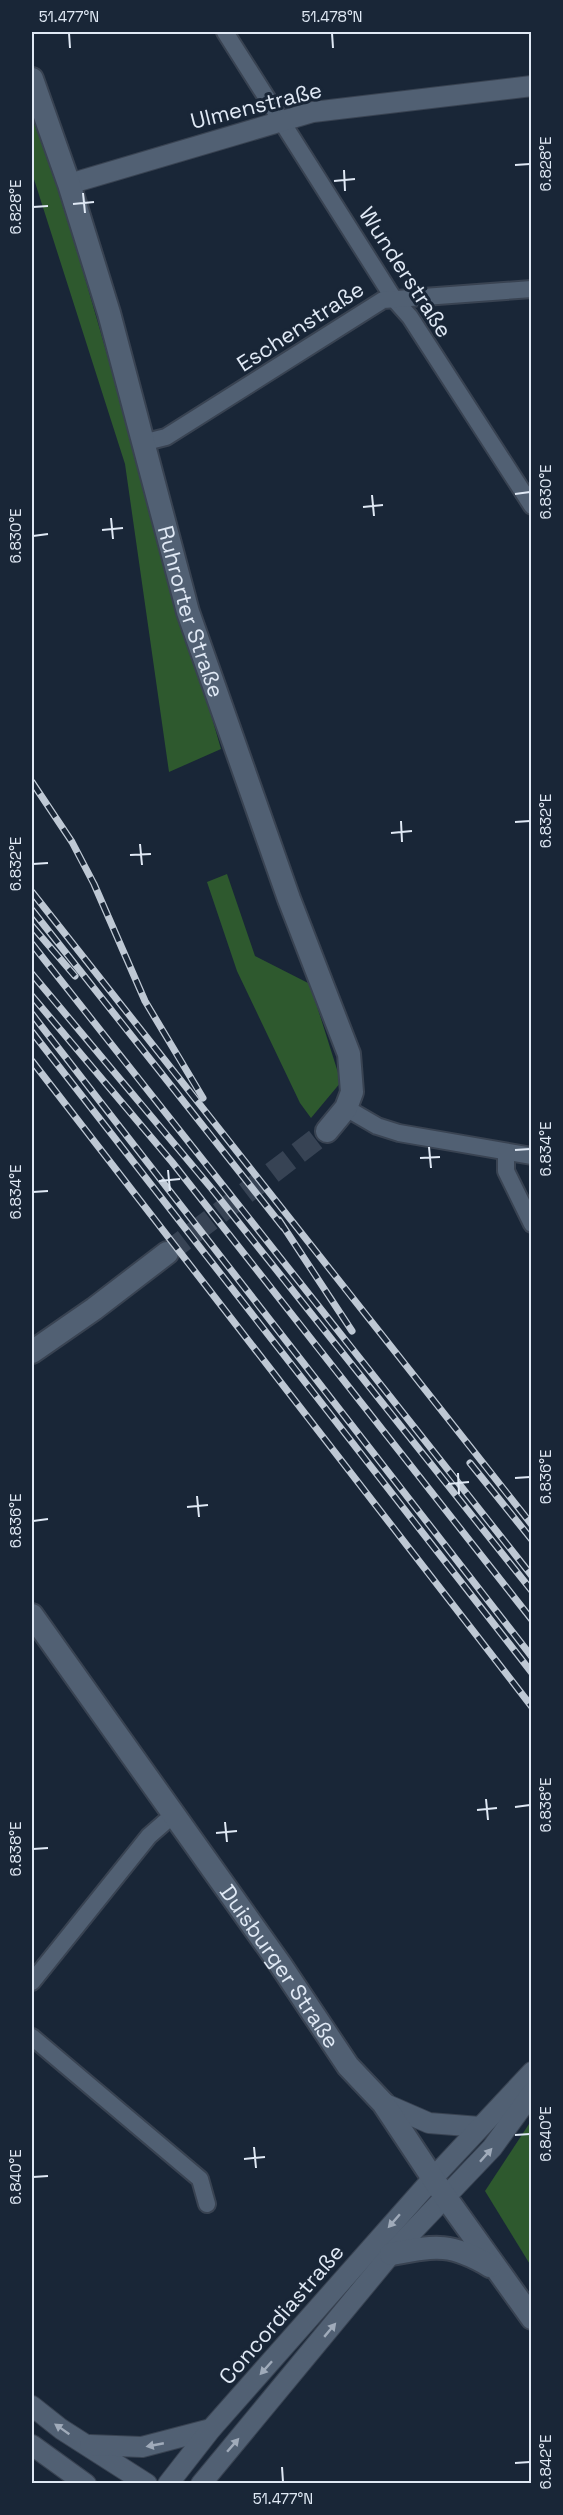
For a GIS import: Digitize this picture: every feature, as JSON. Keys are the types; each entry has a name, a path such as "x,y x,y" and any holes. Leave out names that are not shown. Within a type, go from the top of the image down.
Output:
{"main road":[{"name":"Ruhrorter Straße","path":"32,80 69,184 109,313 188,612 208,674 304,940 345,1038 352,1075 351,1092 346,1108 327,1131"},
{"path":"32,1352 94,1309 167,1253"},
{"name":"Duisburger Straße","path":"32,1615 305,2001 348,2066 383,2103 495,2269 531,2318"},
{"path":"391,2254 429,2248 456,2248 495,2269"}],"street":[{"name":"Wunderstraße","path":"225,32 394,299 410,317 531,506"},
{"name":"Ulmenstraße","path":"69,184 313,112 531,86"},
{"name":"Eschenstraße","path":"142,443 166,437 380,301 531,289"},
{"path":"346,1108 376,1126 531,1156"},
{"path":"506,1152 506,1171 531,1224"},
{"path":"32,1982 149,1836 173,1815"},
{"path":"32,2037 200,2178 207,2204"},
{"path":"438,2186 480,2127 531,2072"},
{"path":"438,2186 465,2178 519,2115 531,2093"},
{"path":"383,2103 429,2123 480,2127"},
{"name":"Concordiastraße","path":"201,2484 391,2254 438,2186"},
{"name":"Concordiastraße","path":"168,2484 211,2429 438,2186"},
{"path":"32,2406 61,2429 147,2484"},
{"path":"89,2445 142,2447 211,2429"},
{"path":"32,2445 86,2484"}],"green space":[{"path":"32,118 59,188 221,749 169,772 125,464 32,173"},
{"path":"227,874 255,956 310,984 341,1082 311,1118 300,1103 237,971 207,882"},
{"path":"531,2121 532,2266 485,2191"}],"tunnel":[{"path":"167,1253 327,1131"}],"railway":[{"path":"32,782 72,842 94,884 145,1001 203,1098"},
{"path":"32,892 532,1525"},
{"path":"32,910 283,1227"},
{"path":"32,926 75,976"},
{"path":"32,944 532,1576"},
{"path":"32,974 212,1189 532,1591"},
{"path":"32,996 172,1162 532,1620"},
{"path":"32,1014 532,1657"},
{"path":"32,1032 532,1673"},
{"path":"32,1061 532,1707"},
{"path":"279,1220 352,1331"},
{"path":"470,1463 532,1540"}]}
